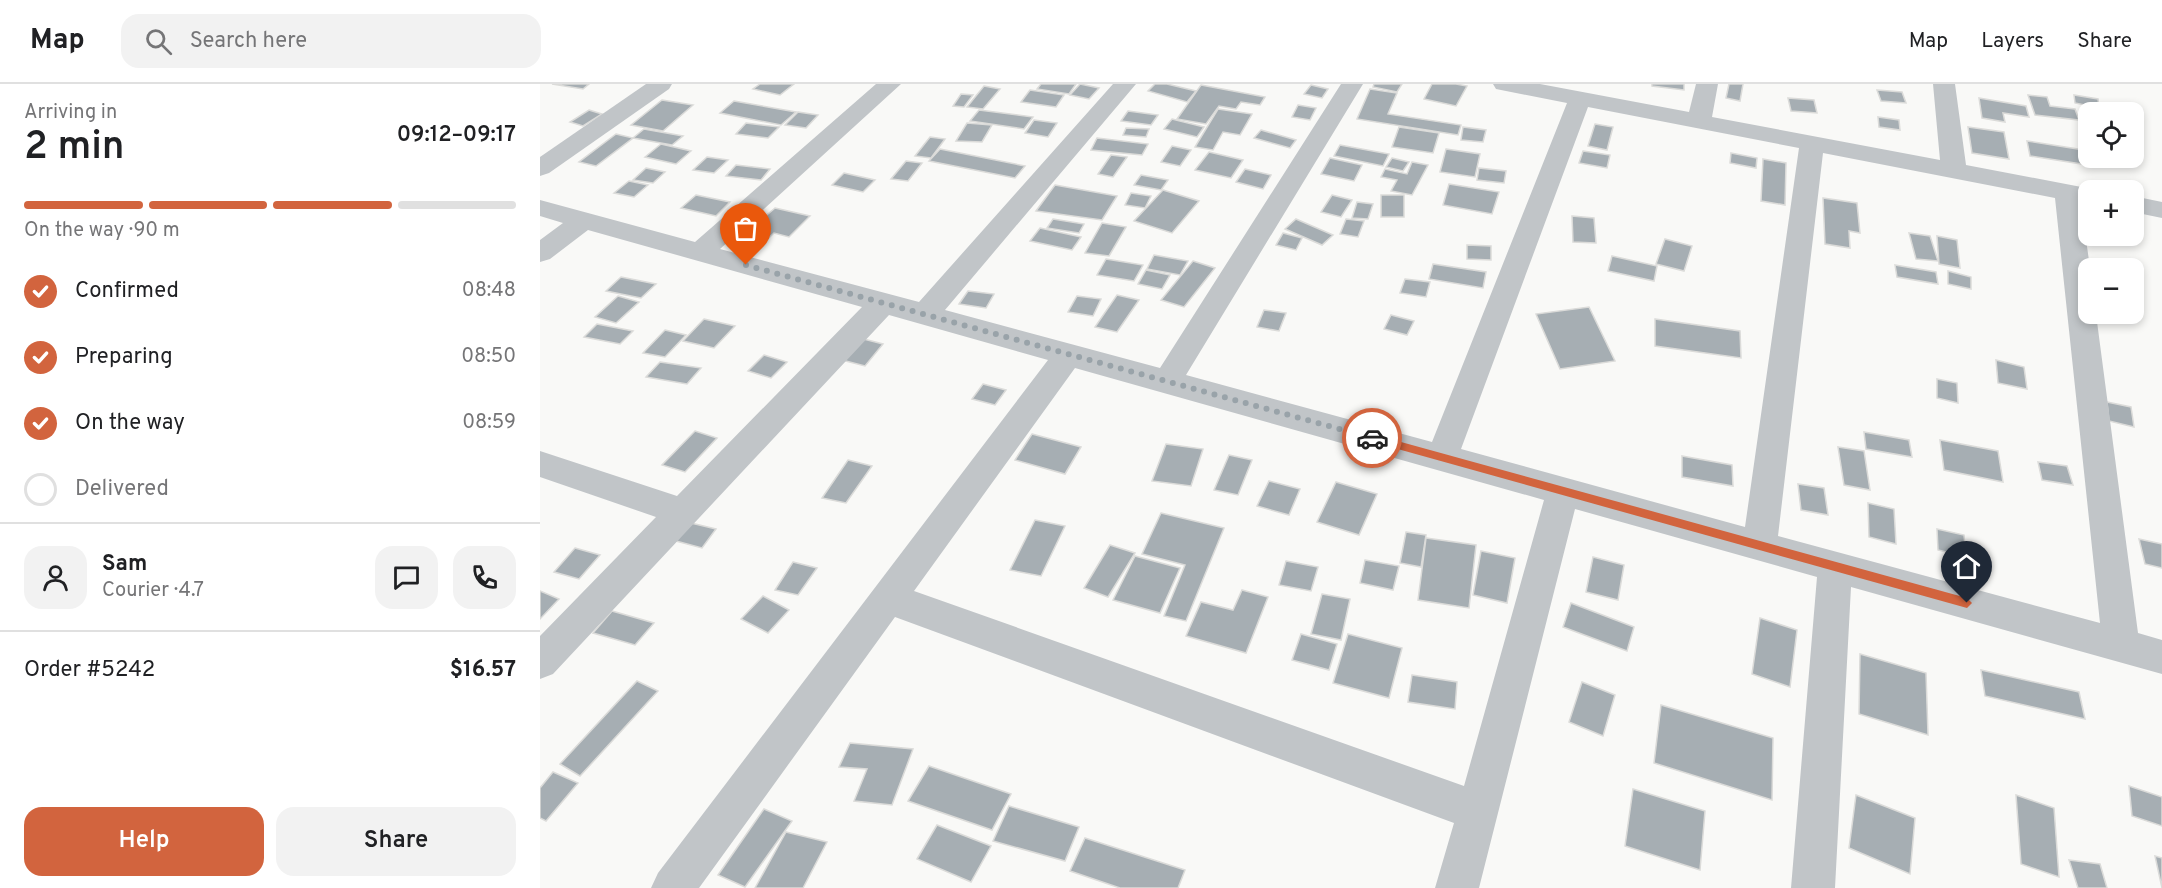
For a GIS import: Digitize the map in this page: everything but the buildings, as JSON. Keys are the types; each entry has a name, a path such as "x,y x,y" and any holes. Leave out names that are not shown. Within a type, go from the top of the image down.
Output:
{"street":[{"path":"540,168 661,84"},
{"path":"700,252 890,84"},
{"path":"925,314 1125,84"},
{"path":"1167,381 1352,84"},
{"path":"1504,84 2078,194"},
{"path":"1699,122 1707,84"},
{"path":"1944,84 1954,171"},
{"path":"1442,458 1580,99"},
{"path":"1760,546 1812,144"},
{"path":"2144,206 2162,210"},
{"path":"540,208 2162,657"},
{"path":"540,253 584,220"},
{"path":"2083,246 2121,646"},
{"path":"540,662 883,303"},
{"path":"673,888 1069,354"},
{"path":"540,464 684,513"},
{"path":"1456,888 1563,491"},
{"path":"1813,888 1835,566"},
{"path":"888,597 1477,811"}],"way so far":[{"path":"746,265 1372,438"}],"route":[{"path":"1372,438 1967,603"}]}
